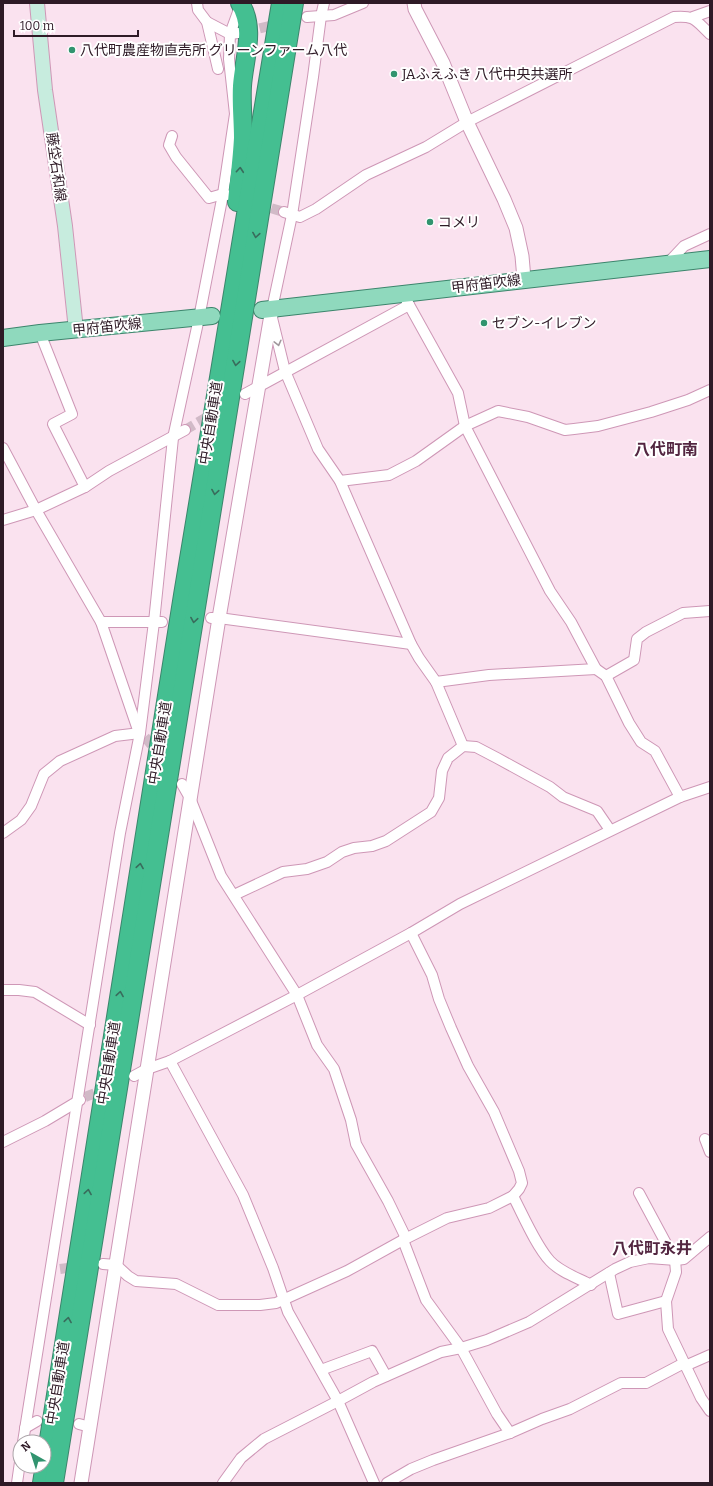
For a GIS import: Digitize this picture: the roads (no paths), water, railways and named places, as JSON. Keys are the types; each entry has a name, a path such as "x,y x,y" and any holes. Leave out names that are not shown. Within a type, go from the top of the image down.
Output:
{"highway":[{"name":"中央自動車道","path":"42,1483 224,348 281,3"},
{"name":"中央自動車道","path":"54,1483 294,3"},
{"path":"224,348 243,139 242,86 248,41 248,26 244,10 239,7"},
{"path":"260,213 304,10"}],"main road":[{"name":"藤垈石和線","path":"37,3 45,90 65,226 76,330"},
{"name":"甲府笛吹線","path":"268,311 406,300 524,279 710,259"},
{"name":"甲府笛吹線","path":"3,338 205,316"}],"street":[{"path":"198,3 198,10 207,22 218,69"},
{"path":"81,1483 84,1426 116,1265 190,798 215,618 258,386 268,311 288,214 313,77 320,16 324,3"},
{"path":"304,10 320,16 342,12 363,3"},
{"path":"414,3 415,9 443,63 467,122 504,199 516,228 522,256 524,279"},
{"path":"24,1434 50,1270 82,1099 90,1025 120,833 142,735 158,622 173,438 205,316 225,194 235,114 229,59 239,7"},
{"path":"288,214 300,217 316,209 366,175 426,147 467,122 674,17 693,17 710,11"},
{"path":"693,17 710,34"},
{"path":"207,22 234,33"},
{"path":"172,136 169,145 176,157 209,198 225,194"},
{"path":"668,263 684,246 710,234"},
{"path":"245,394 406,300 458,393 465,426 550,591 571,622 596,669 606,676 629,723 641,742 655,751 680,797"},
{"path":"268,311 285,371 318,449 340,481 411,644 436,682 463,746"},
{"path":"40,333 72,414 53,424 85,487"},
{"path":"340,481 389,475 416,461 465,426 498,411 528,417 565,430 598,426 688,400 710,390"},
{"path":"3,520 36,510 85,487 109,471 173,438 185,430"},
{"path":"3,448 36,510 101,622 142,735"},
{"path":"606,676 634,660 637,639 646,632 683,613 710,612"},
{"path":"215,618 411,644"},
{"path":"101,622 158,622"},
{"path":"436,682 489,675 596,669"},
{"path":"3,833 21,820 32,806 44,774 60,761 115,736 142,735"},
{"path":"234,895 283,872 307,869 327,862 342,852 354,848 372,846 386,841 431,812 439,798 442,771 448,758 463,746 476,747 550,787 563,797 597,811 610,830"},
{"path":"182,784 190,798 221,876 297,995 317,1044 334,1069 351,1120 356,1144 388,1202 405,1239 426,1300 461,1348 497,1414 510,1433"},
{"path":"134,1076 146,1069 170,1061 297,995 411,933 460,904 680,797 710,787"},
{"path":"102,1264 116,1265 136,1281 176,1284 218,1304 260,1305 276,1303 347,1271 446,1218 488,1208 512,1196 519,1189 522,1183 519,1171 494,1112 468,1066 439,999 432,975 411,933"},
{"path":"3,990 35,992 90,1025"},
{"path":"170,1061 243,1195 273,1268 288,1312 338,1401 374,1483"},
{"path":"3,1142 45,1121 82,1099"},
{"path":"704,1139 710,1152"},
{"path":"639,1193 675,1260 676,1272 666,1301 668,1329 701,1398 710,1411"},
{"path":"512,1196 541,1249 551,1262 564,1271 591,1285"},
{"path":"223,1483 241,1458 264,1439 373,1382 441,1352 487,1340 529,1322 609,1273 630,1262 649,1258 675,1260 684,1259 710,1237"},
{"path":"50,1270 60,1269"},
{"path":"609,1273 618,1314 666,1301"},
{"path":"321,1370 372,1351 386,1376"},
{"path":"387,1483 411,1469 433,1460 510,1433 570,1409 621,1383 646,1383 710,1355"},
{"path":"25,1428 37,1421"}],"tunnel":[{"path":"245,32 307,17"},
{"path":"257,204 284,212"},
{"path":"185,430 214,413"},
{"path":"145,737 159,754"},
{"path":"85,1097 108,1088"},
{"path":"60,1269 81,1266"}],"place":[{"name":"八代町農産物直売所 グリーンファーム八代","path":"72,50"},
{"name":"JAふえふき 八代中央共選所","path":"394,74"},
{"name":"コメリ","path":"430,222"},
{"name":"セブン-イレブン","path":"484,323"}],"district":[{"name":"八代町南","path":"666,449"},
{"name":"八代町永井","path":"652,1248"}]}
